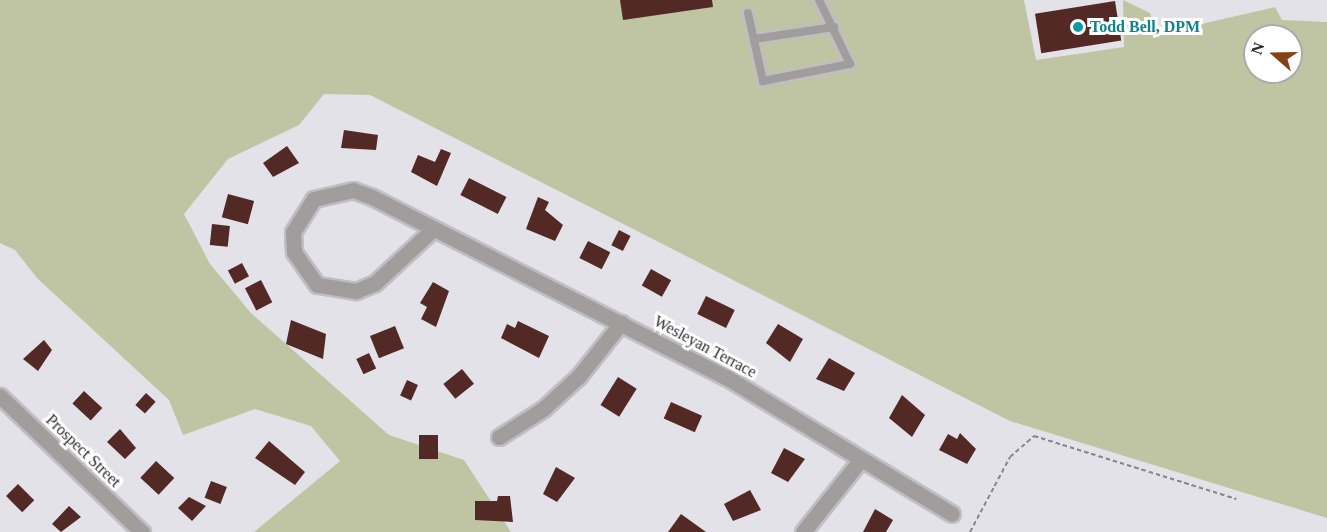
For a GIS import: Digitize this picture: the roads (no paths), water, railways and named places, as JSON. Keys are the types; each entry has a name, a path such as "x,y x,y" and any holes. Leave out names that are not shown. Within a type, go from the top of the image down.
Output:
{"street":[{"name":"Wesleyan Terrace","path":"431,231 375,283 356,291 317,285 294,252 301,213 333,190 372,197 431,231 621,323 726,377 952,514"},
{"path":"499,437 543,409 579,376 621,323"},
{"name":"Prospect Street","path":"0,396 142,532"},
{"path":"803,532 861,459"}],"lane":[{"path":"748,13 763,81 850,64 819,0"},
{"path":"754,39 834,27"}],"place":[{"name":"Todd Bell, DPM","path":"1078,27"}]}
